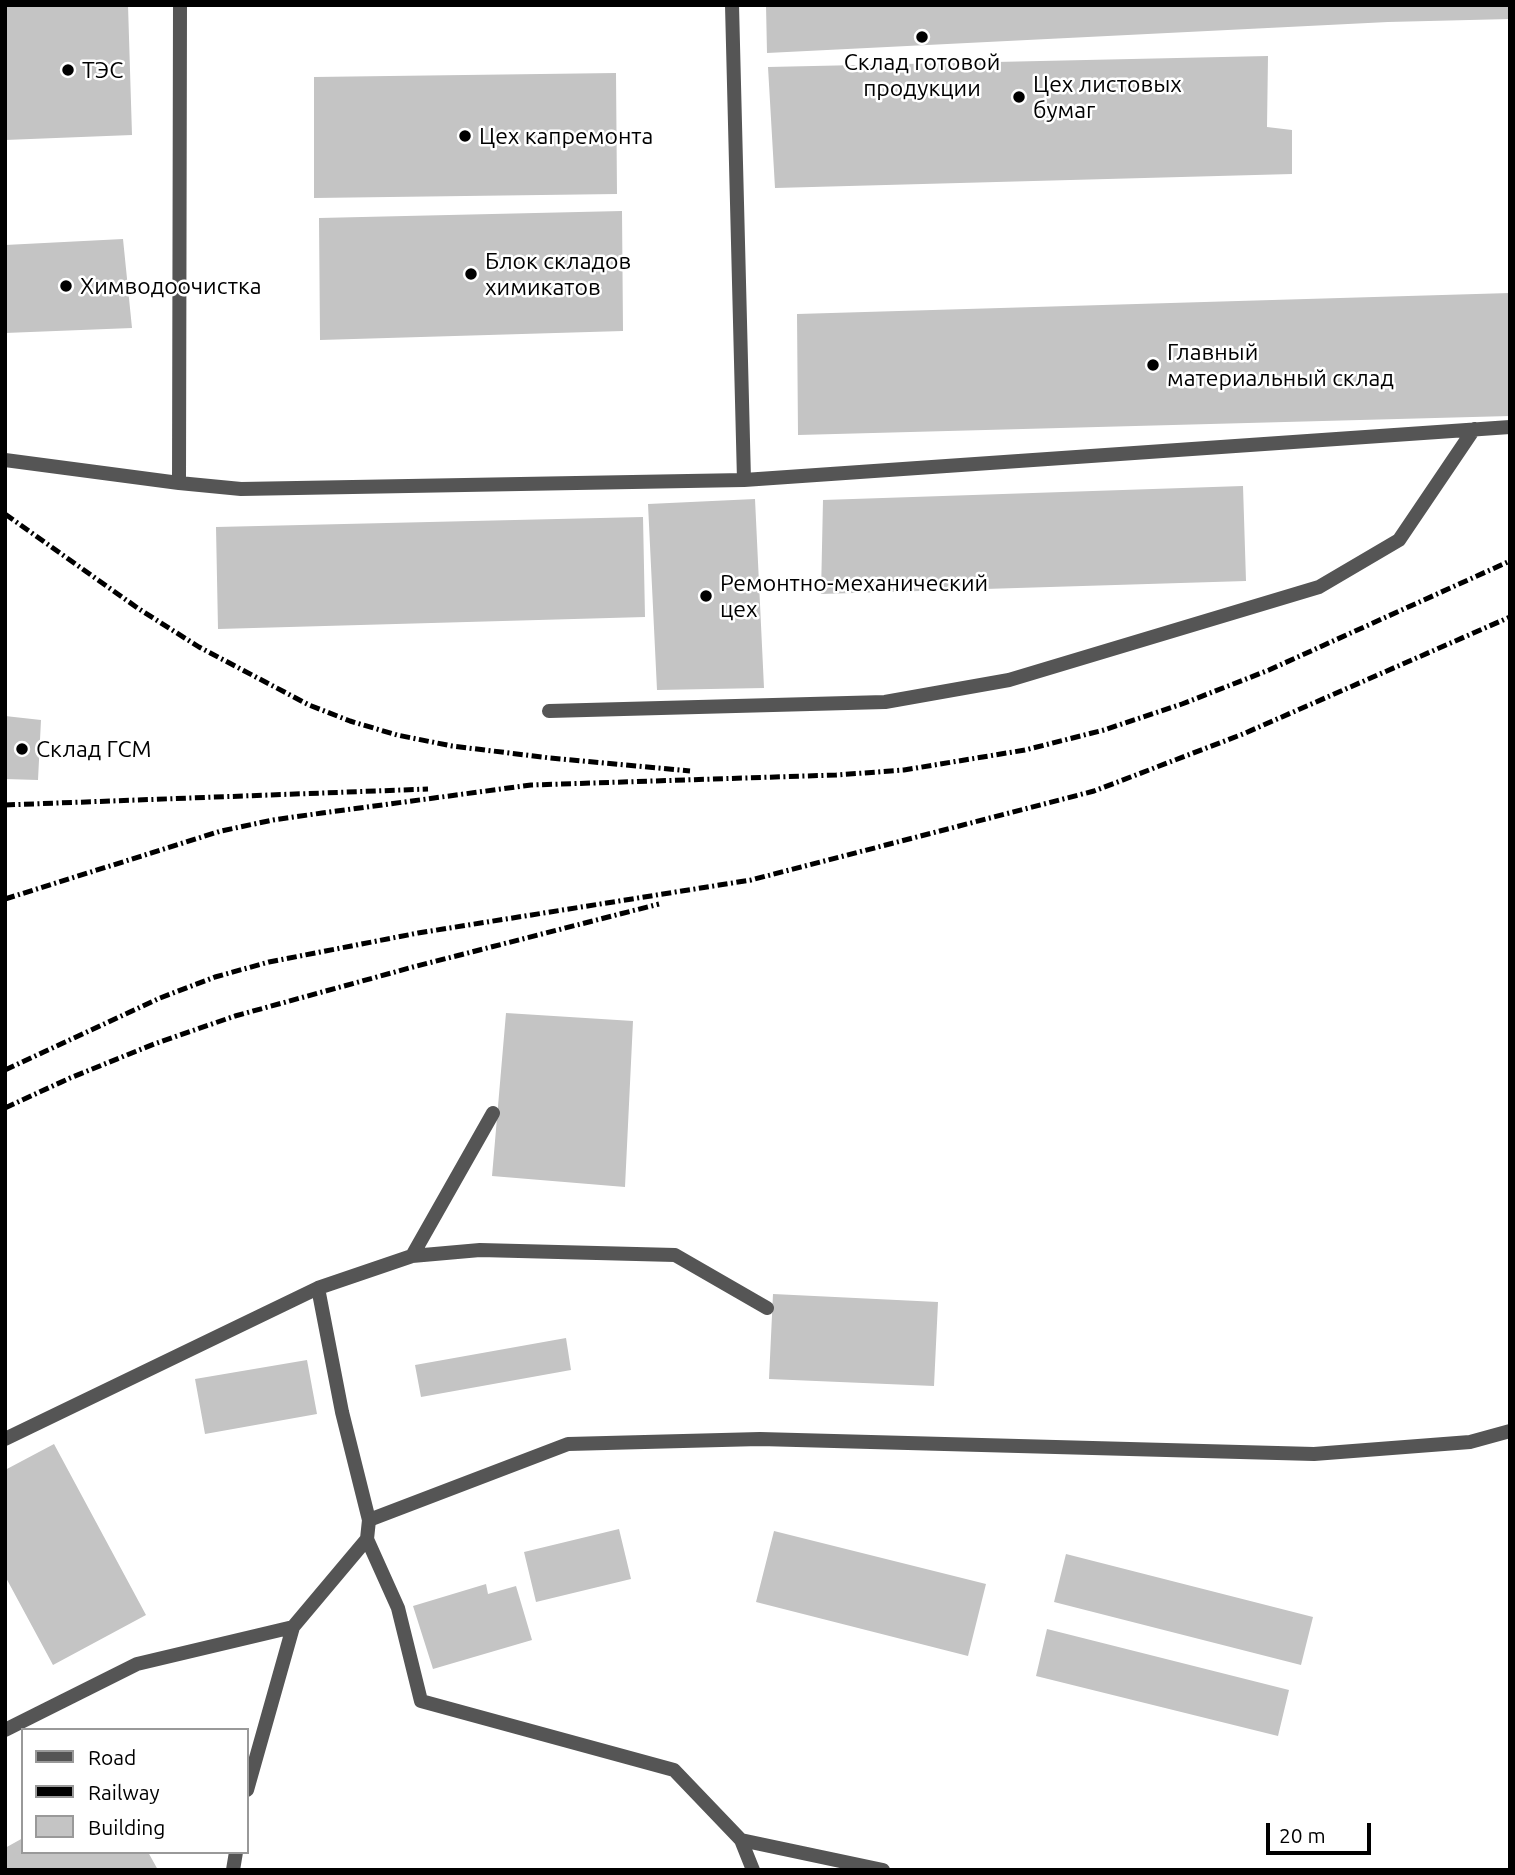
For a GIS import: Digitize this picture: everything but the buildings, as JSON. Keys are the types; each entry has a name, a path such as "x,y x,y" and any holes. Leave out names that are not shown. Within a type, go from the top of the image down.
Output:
{"street":[{"path":"178,483 180,5"},
{"path":"732,5 744,480"},
{"path":"5,460 178,483 241,488 744,480 1510,428"},
{"path":"549,711 885,702 1009,680 1319,587 1399,540 1474,429"},
{"path":"412,1256 493,1113"},
{"path":"5,1439 318,1288 412,1256 480,1250 675,1255 767,1308"},
{"path":"318,1288 342,1412 369,1520 367,1539 398,1608 421,1701 674,1770 741,1840 753,1870"},
{"path":"369,1520 568,1444 760,1439 1314,1454 1470,1442 1510,1431"},
{"path":"248,1786 293,1627 367,1539"},
{"path":"5,1730 137,1664 293,1627"},
{"path":"741,1840 883,1870"}],"railway":[{"path":"5,514 139,609 199,647 309,705 350,721 397,735 452,746 690,771"},
{"path":"5,899 221,831 273,820 531,785 836,775 904,770 1025,750 1104,730 1182,704 1269,670 1510,561"},
{"path":"5,1070 160,998 215,977 269,962 418,933 751,880 1094,791 1243,734 1510,617"},
{"path":"5,805 428,789"},
{"path":"5,1108 154,1044 235,1016 659,904"}],"place":[{"name":"Склад готовой продукции","path":"922,37"},
{"name":"ТЭС","path":"68,70"},
{"name":"Цех листовых бумаг","path":"1019,97"},
{"name":"Цех капремонта","path":"465,136"},
{"name":"Блок складов химикатов","path":"471,274"},
{"name":"Химводоочистка","path":"66,286"},
{"name":"Главный материальный склад","path":"1153,365"},
{"name":"Ремонтно-механический цех","path":"706,596"},
{"name":"Склад ГСМ","path":"22,749"}]}
